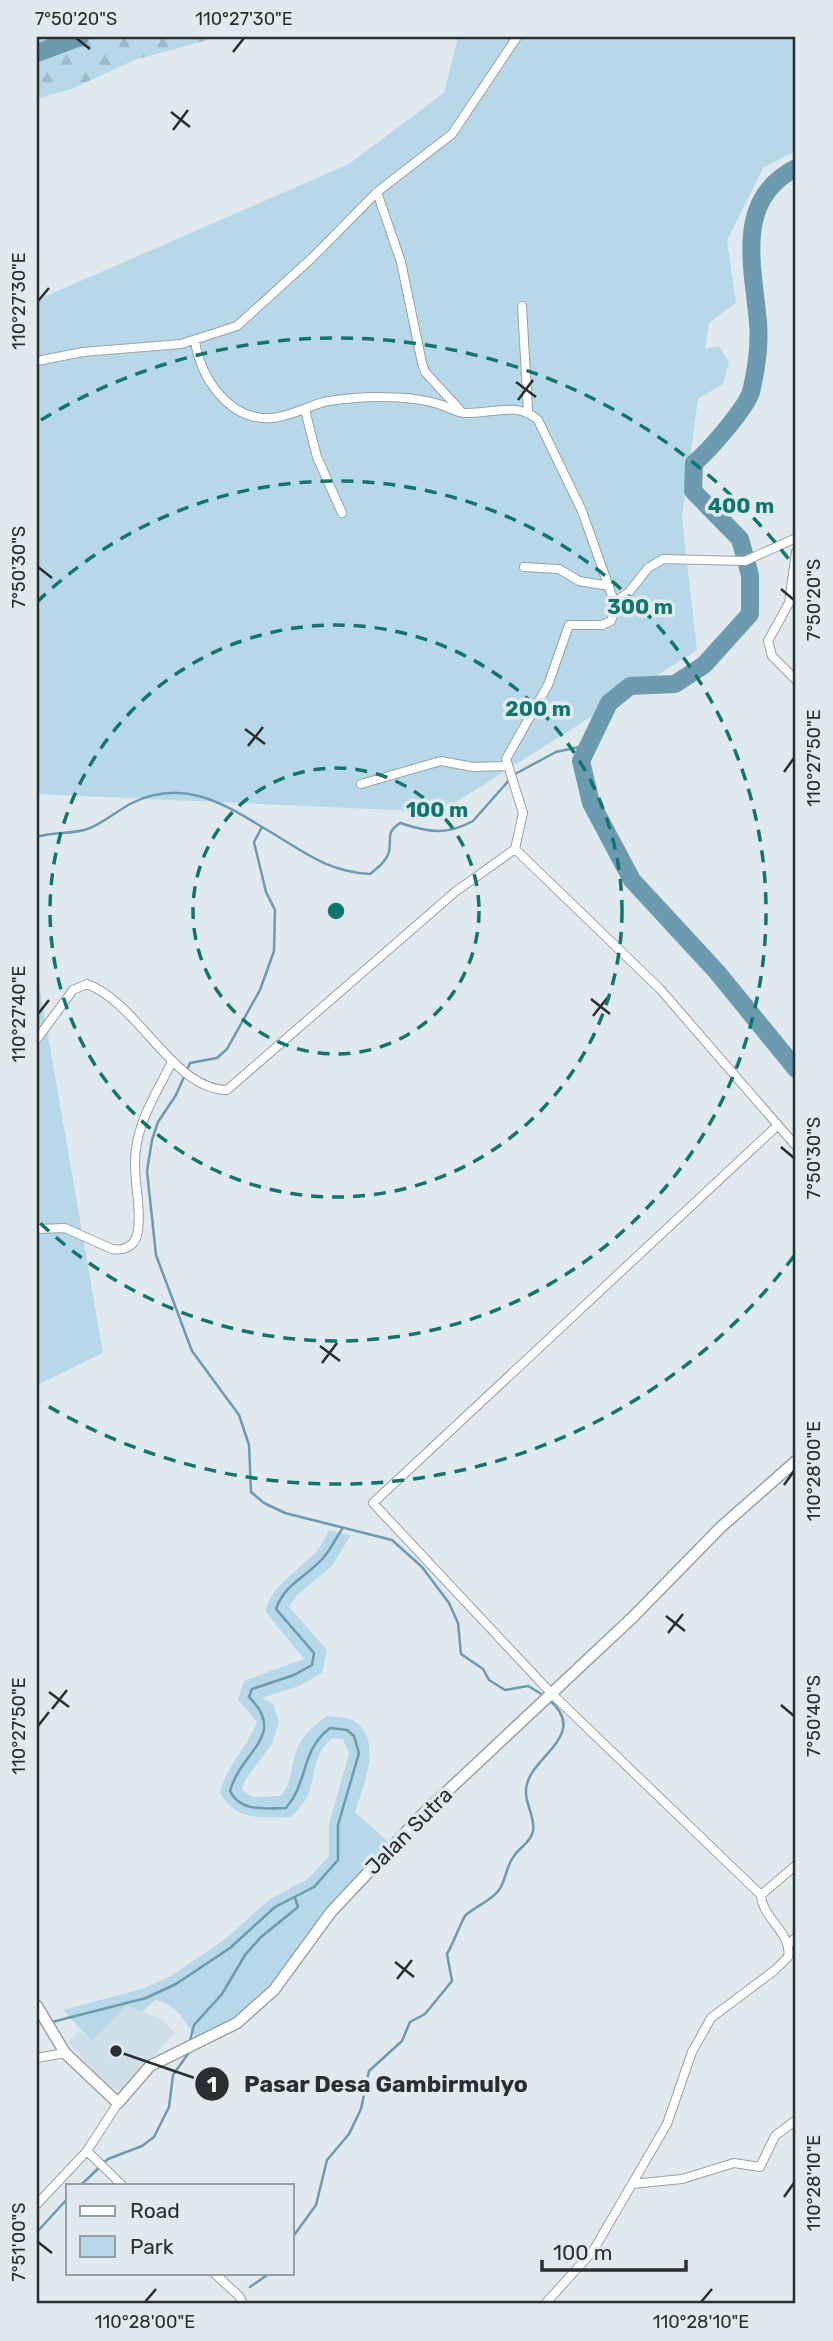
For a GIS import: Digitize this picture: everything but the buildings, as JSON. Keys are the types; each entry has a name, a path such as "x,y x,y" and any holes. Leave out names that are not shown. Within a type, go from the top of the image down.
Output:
{"street":[{"path":"37,361 83,352 195,341 237,326 377,192 452,134 517,37"},
{"path":"377,192 401,262 425,372 463,413"},
{"path":"37,1039 73,990 87,984 128,1010 171,1064 217,1090 227,1090 241,1081 391,945 455,892 515,849 523,813 508,769 511,745 548,685 569,625 602,625 611,621 615,615 615,603 582,511 537,420 528,411 522,306"},
{"path":"195,341 198,362 206,380 233,405 253,416 271,419 327,402 376,397 434,402 463,413 528,411"},
{"path":"305,410 317,457 342,513"},
{"path":"615,603 629,592 648,568 663,559 745,561 762,556 796,538"},
{"path":"796,552 790,576 792,592 768,641 772,656 796,680"},
{"path":"524,567 559,569 579,580 609,586"},
{"path":"361,784 441,761 473,767 508,769"},
{"path":"515,849 660,989 796,1146"},
{"path":"37,1229 65,1228 112,1249 119,1250 132,1244 138,1233 135,1161 139,1136 150,1104 171,1064"},
{"path":"778,1125 373,1503 547,1697 761,1895 764,1910 788,1945"},
{"name":"Jalan Sutra","path":"37,2204 87,2151 118,2103 150,2066 237,2023 274,1990 342,1899 423,1815 633,1617 720,1527 796,1461"},
{"path":"761,1895 796,1865"},
{"path":"545,2304 593,2251 667,2124 692,2052 711,2018 784,1962 788,1945 796,1937"},
{"path":"37,2006 65,2053 118,2103"},
{"path":"37,2057 65,2053"},
{"path":"632,2184 672,2181 734,2163 760,2167 775,2136 796,2120"},
{"path":"87,2151 121,2184"},
{"path":"215,2274 243,2304"}],"shaded area":[{"path":"127,2005 163,2020 175,2033 120,2091 105,2084 68,2042 79,2030 92,2041"}],"green space":[{"path":"37,37 219,37 134,60 74,88 37,99"},
{"path":"458,37 796,37 796,151 763,168 727,241 736,303 709,323 705,349 719,346 729,362 723,384 698,399 682,518 697,650 440,812 37,794 37,300 349,164 444,93"},
{"path":"37,972 103,1353 37,1385"},
{"path":"329,1530 351,1535 332,1566 297,1595 289,1607 327,1650 322,1673 299,1686 262,1698 273,1704 279,1722 271,1745 245,1780 242,1790 253,1797 281,1796 289,1780 297,1749 306,1734 327,1716 354,1721 363,1729 370,1752 366,1777 355,1812 389,1843 327,1909 271,1987 234,2019 196,2038 174,2009 155,2000 142,2012 127,2005 92,2041 63,2010 142,1989 171,1976 224,1940 270,1899 308,1879 329,1856 329,1824 349,1754 343,1739 333,1738 321,1751 306,1799 291,1817 260,1817 241,1813 226,1802 220,1792 228,1772 257,1722 238,1700 244,1681 304,1659 265,1611 269,1601 280,1586 317,1551"}],"waterway":[{"path":"37,53 80,37"},
{"path":"796,168 776,181 763,197 755,216 751,257 758,339 751,392 726,429 694,463 693,491 740,539 750,575 750,614 704,665 675,684 630,686 609,703 581,761 591,803 632,880 717,972 796,1069"},
{"path":"515,774 556,752 588,745"},
{"path":"510,779 473,821 463,826 437,831 400,823 391,833 386,859 370,874 325,864 262,827 254,842 266,892 275,910 274,951 260,990 227,1049 217,1058 190,1063 176,1095 158,1122 147,1171 156,1255 192,1351 239,1415 249,1445 251,1492 264,1503 285,1513 392,1540 422,1567 449,1603 458,1623 461,1654 483,1669 489,1680 505,1690 528,1686 543,1695"},
{"path":"37,837 90,828 132,803 167,793 200,796 231,809 262,827"},
{"path":"52,2022 146,1998 176,1984 230,1948 275,1907 314,1887 338,1860 338,1825 359,1753 354,1736 347,1730 330,1728 320,1737 286,1808 247,1806 230,1791 263,1733 264,1722 260,1710 249,1697 252,1689 294,1675 312,1665 314,1653 276,1609 290,1587 324,1557 342,1529"},
{"path":"294,2235 316,2205 327,2160 349,2134 361,2109 369,2071 402,2041 410,2022 425,2014 452,1981 447,1954 465,1916 499,1890 511,1860 532,1835 533,1820 526,1796 527,1784 532,1773 562,1733 563,1723 559,1711 548,1699"},
{"path":"190,2041 194,2025 222,1994 245,1955 261,1937 298,1907 295,1898"},
{"path":"82,2184 108,2159 142,2146 154,2137 169,2107 173,2075 190,2051"},
{"path":"37,2232 66,2200"},
{"path":"250,2287 269,2274"}],"place":[{"name":"Pasar Desa Gambirmulyo","path":"116,2051"}]}
